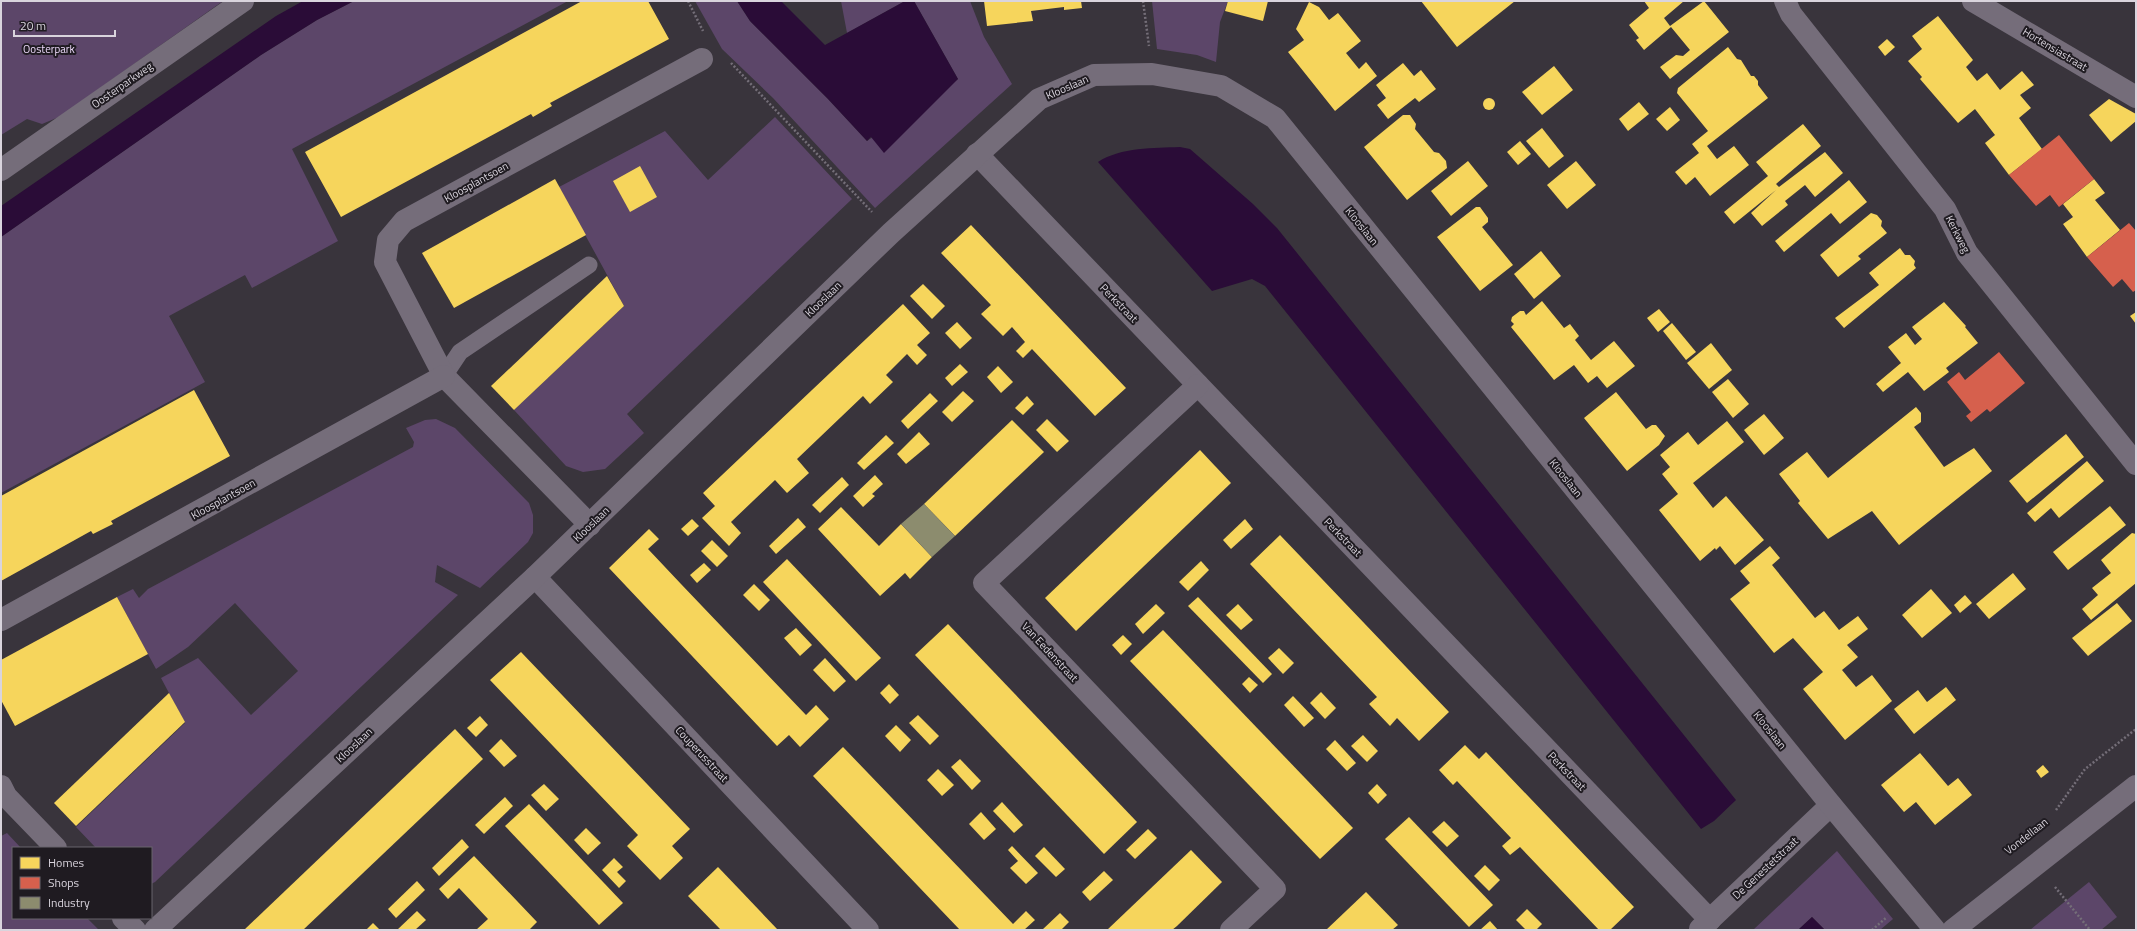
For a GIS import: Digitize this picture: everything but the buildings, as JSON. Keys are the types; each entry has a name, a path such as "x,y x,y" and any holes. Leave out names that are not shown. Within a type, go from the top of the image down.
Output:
{"street":[{"name":"Oosterparkweg","path":"1,170 243,1"},
{"name":"Kerkweg","path":"1785,1 1790,14 1945,210 1967,254 2136,464"},
{"name":"Hortensiastraat","path":"1973,1 2136,98"},
{"name":"Kloosplantsoen","path":"590,525 444,376 384,262 388,240 404,221 702,59"},
{"name":"Klooslaan","path":"155,930 590,525 891,233 1039,99 1094,75 1152,74 1221,86 1275,118 1830,805 1935,930"},
{"name":"Perkstraat","path":"977,154 1198,385 1704,925"},
{"name":"Kloosplantsoen","path":"1,620 444,376"},
{"name":"Van Eedenstraat","path":"1198,385 984,583 1275,889 1231,930"},
{"name":"Couperusstraat","path":"535,577 868,930"},
{"path":"1953,930 2136,786"},
{"path":"3,793 55,847"},
{"name":"De Genestetstraat","path":"1704,925 1830,805"},
{"path":"124,919 135,930"}],"lane":[{"path":"444,376 460,352 589,265"}],"path":[{"path":"688,1 704,33"},
{"path":"1143,1 1152,74"},
{"path":"729,60 891,233"},
{"name":"Vondellaan","path":"2054,813 2085,769 2136,729"},
{"path":"2055,887 2090,930"}],"green space":[{"name":"Oosterpark","path":"1,1 223,1 59,117 42,124 27,119 1,135"},
{"path":"354,1 568,1 292,149 338,241 252,288 245,275 169,316 205,382 1,493 1,237 261,55 317,20"},
{"path":"695,1 737,1 750,21 828,99 867,141 958,79 914,1 970,1 984,37 1012,84 875,208 773,98 722,49"},
{"path":"841,1 905,1 847,33"},
{"path":"1152,1 1228,1 1220,22 1216,62 1197,55 1157,49"},
{"path":"775,117 852,199 627,414 644,433 605,469 583,472 566,466 514,410 624,306 559,187 665,131 708,180"},
{"path":"436,419 455,428 529,503 533,515 533,533 528,542 480,588 437,565 435,582 458,595 155,882 152,884 152,847 95,847 76,827 185,723 161,678 198,658 251,715 298,671 235,603 188,647 156,669 117,597 133,589 139,598 148,589 413,447 414,442 406,428 425,420"},
{"path":"7,833 20,847 12,847 12,919 88,919 99,930 1,930 1,836"},
{"path":"1837,851 1893,919 1880,930 1825,930 1812,917 1798,930 1753,930"},
{"path":"2089,882 2117,917 2101,930 2030,930"}],"shaded area":[{"path":"303,1 354,1 317,20 261,55 1,237 1,206 276,16"},
{"path":"737,1 781,1 825,45 905,1 914,1 958,79 884,153 871,137 867,141 828,99 750,21"},
{"path":"1180,147 1190,149 1253,204 1277,228 1736,800 1714,821 1701,829 1265,286 1252,279 1212,291 1098,162 1117,153 1127,151 1149,148"},
{"path":"1812,917 1825,930 1798,930"}]}
